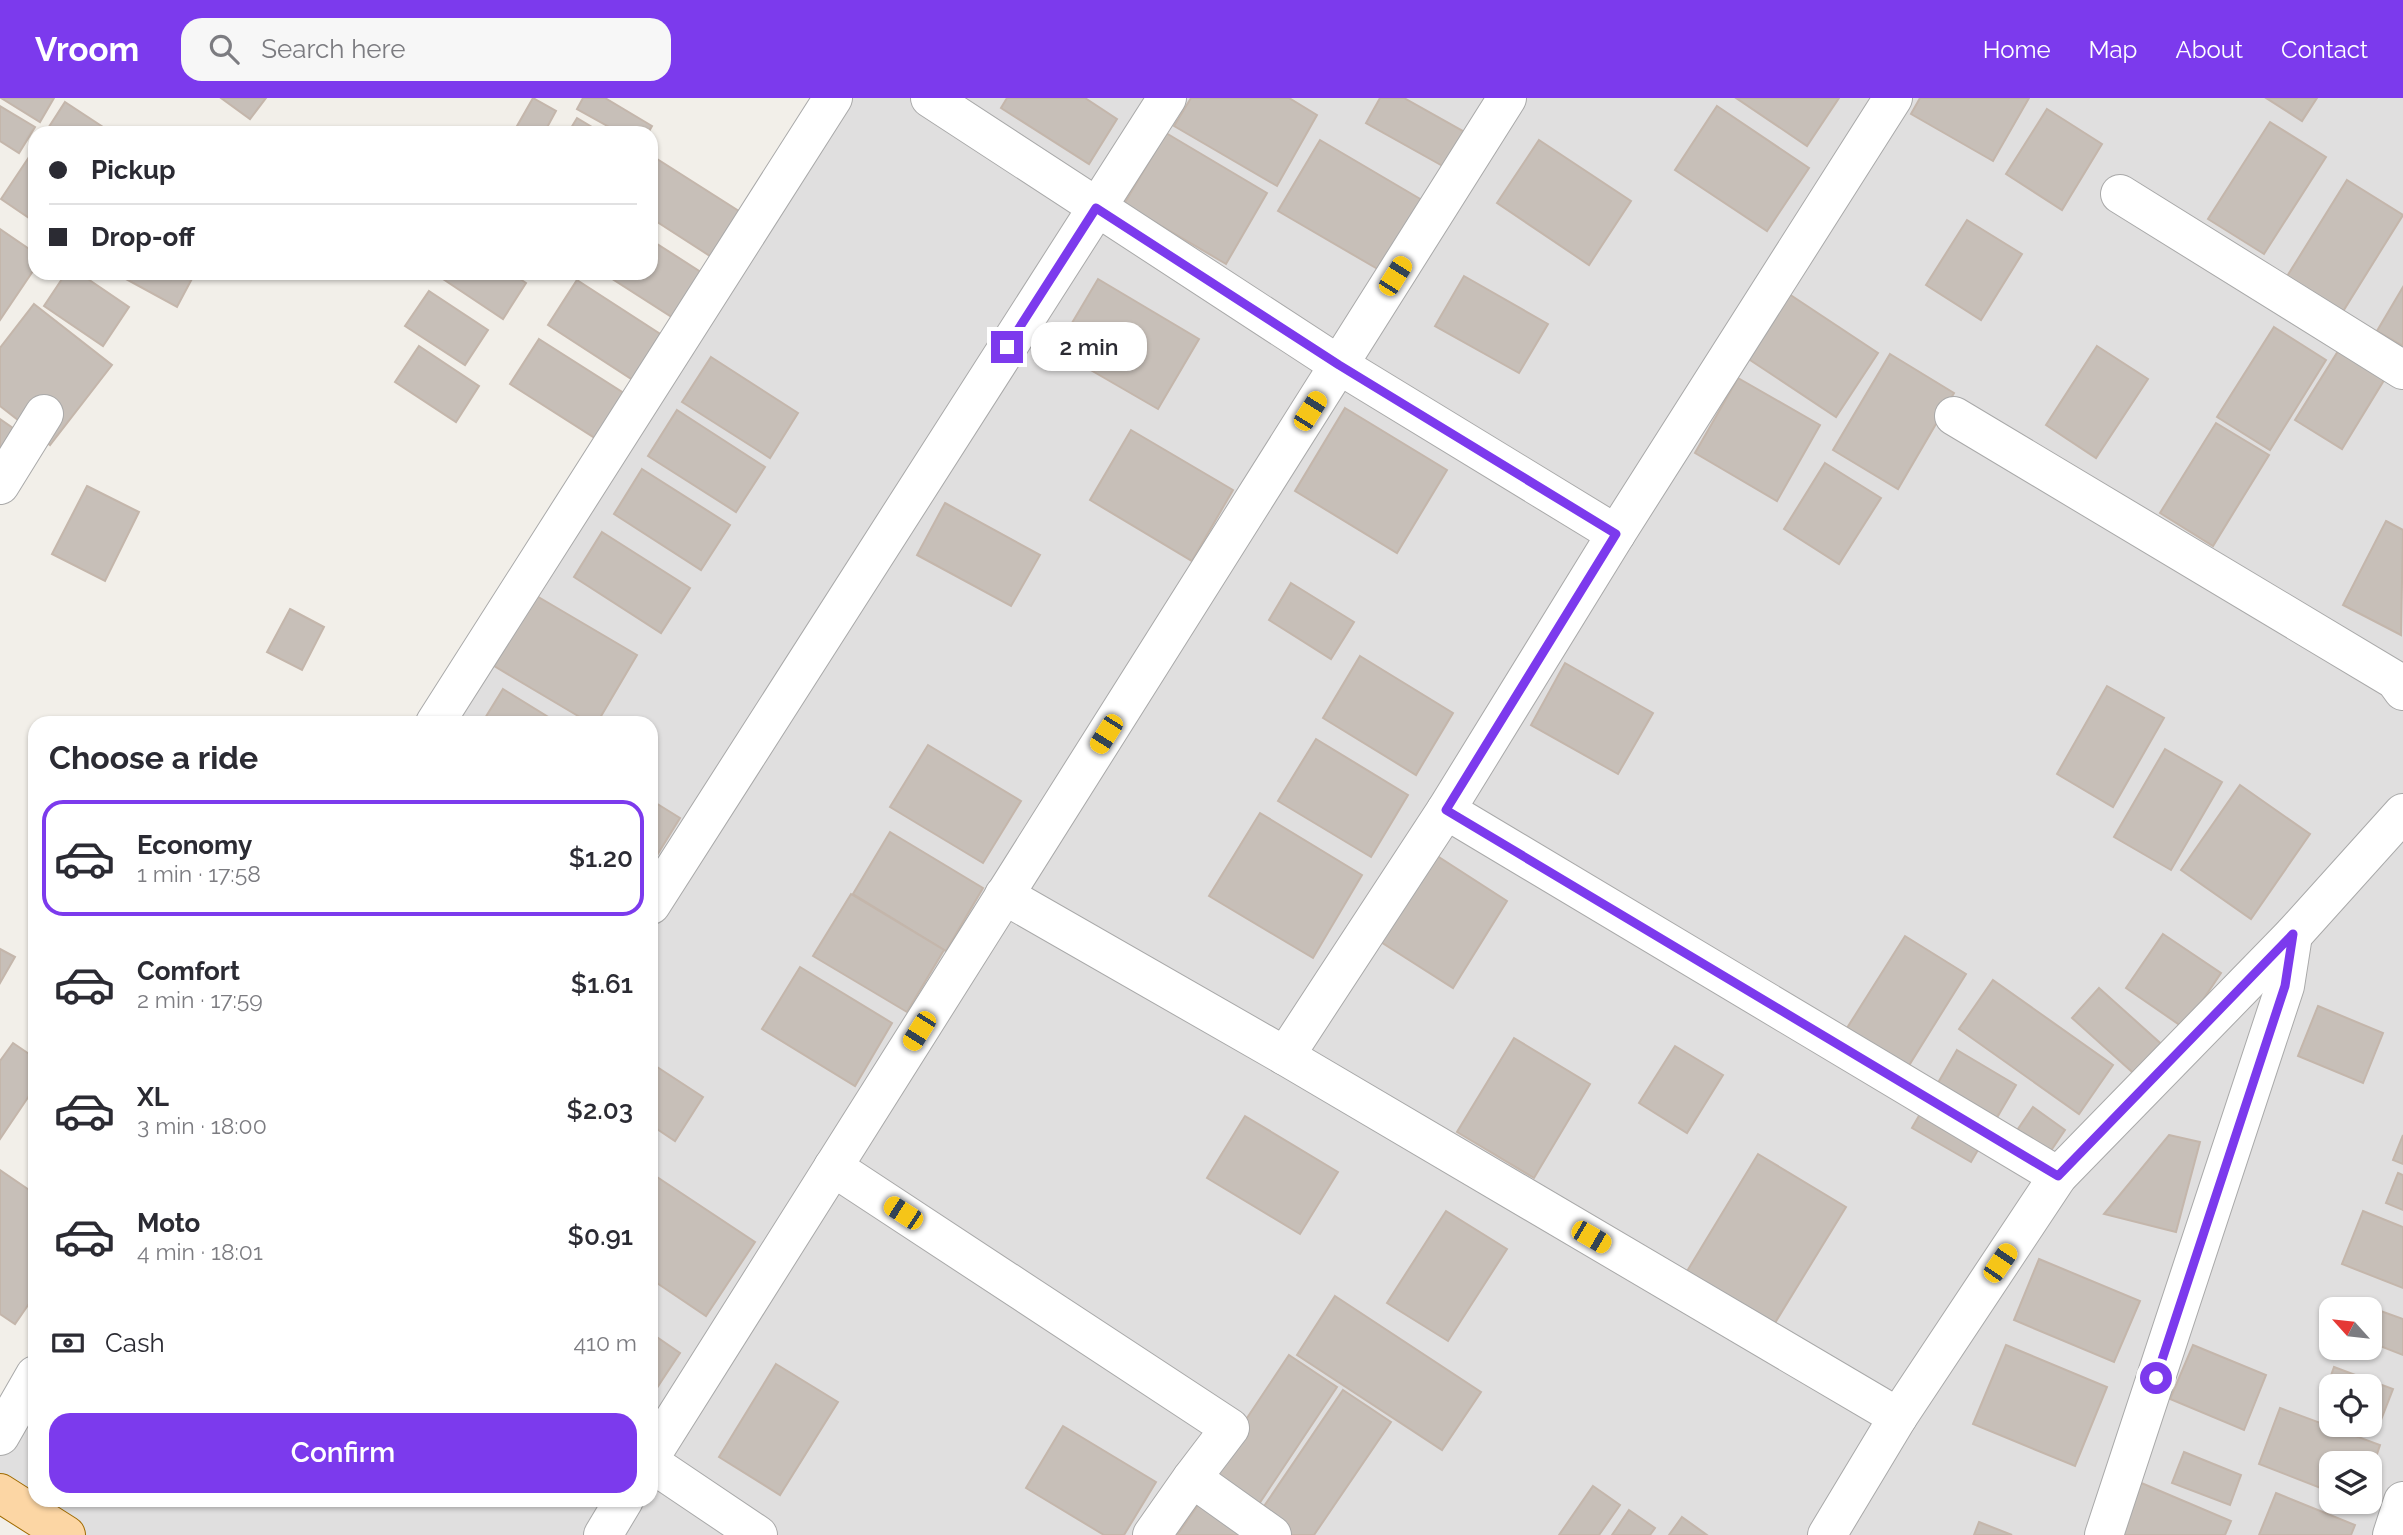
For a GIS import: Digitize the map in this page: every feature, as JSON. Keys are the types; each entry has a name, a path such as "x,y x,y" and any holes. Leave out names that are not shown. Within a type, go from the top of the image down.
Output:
{"main road":[{"path":"0,1493 66,1535"}],"street":[{"path":"439,716 833,98"},
{"path":"930,98 1339,365 1616,534"},
{"path":"658,894 1167,98"},
{"path":"658,1445 1507,98"},
{"path":"1285,1056 1446,810 1616,534 1893,98"},
{"path":"2120,194 2403,370"},
{"path":"0,485 44,414"},
{"path":"1954,416 2395,680 2403,691"},
{"path":"1446,810 2058,1176"},
{"path":"1828,1535 1898,1417 2058,1176 2293,934 2403,813"},
{"path":"1004,895 1285,1056 1898,1417"},
{"path":"2104,1535 2285,986 2293,934"},
{"path":"833,1167 1230,1428 1152,1535"},
{"path":"0,1436 28,1386"},
{"path":"658,1468 758,1535"},
{"path":"1192,1478 1272,1535"},
{"path":"2392,1535 2403,1501"},
{"path":"603,1535 620,1507"}],"shaded area":[{"path":"842,98 2403,98 2403,1535 30,1535 0,1515 0,1437 28,1392 28,1507 658,1507 658,716 453,716"}],"building":[{"path":"1,98 54,98 40,122"},
{"path":"221,98 266,98 250,119"},
{"path":"533,98 556,111 548,126 517,126"},
{"path":"583,98 605,98 652,126 607,126 577,109"},
{"path":"1007,98 1085,98 1117,119 1089,164 1001,108"},
{"path":"1191,98 1289,98 1317,115 1277,186 1174,126"},
{"path":"1380,98 1404,98 1468,134 1448,169 1366,123"},
{"path":"1736,98 1839,98 1807,146"},
{"path":"1920,98 2029,98 1993,161 1911,114"},
{"path":"2266,98 2317,98 2302,121"},
{"path":"65,102 101,126 50,126"},
{"path":"0,106 33,126 28,126 28,138 19,153 0,141"},
{"path":"1717,106 1809,168 1767,231 1675,170"},
{"path":"2047,109 2102,144 2062,210 2006,174"},
{"path":"577,118 590,126 572,126"},
{"path":"2270,122 2326,157 2264,254 2208,219"},
{"path":"1166,133 1267,193 1226,264 1124,204"},
{"path":"1320,140 1422,200 1381,271 1278,211"},
{"path":"1539,140 1631,201 1589,265 1497,203"},
{"path":"28,158 28,217 1,199"},
{"path":"658,160 742,213 713,258 658,223"},
{"path":"2347,180 2403,215 2342,313 2286,278"},
{"path":"1967,220 2022,254 1981,320 1926,285"},
{"path":"0,229 28,248 28,278 0,320"},
{"path":"658,244 707,276 678,321 614,280 658,280"},
{"path":"1464,276 1548,324 1519,373 1435,326"},
{"path":"1098,279 1199,339 1158,409 1056,350"},
{"path":"61,280 89,280 129,307 103,346 44,306"},
{"path":"128,280 191,280 177,307"},
{"path":"444,280 522,280 526,283 503,319"},
{"path":"577,280 665,337 636,382 548,325"},
{"path":"2403,287 2403,346 2377,331"},
{"path":"429,291 488,330 465,365 405,326"},
{"path":"1786,292 1878,353 1836,417 1744,356"},
{"path":"34,304 112,365 50,445 0,406 0,348"},
{"path":"2274,327 2326,360 2270,450 2217,417"},
{"path":"539,339 627,395 598,440 510,384"},
{"path":"419,346 479,386 456,422 395,382"},
{"path":"2097,346 2148,379 2096,458 2046,425"},
{"path":"2340,348 2386,377 2342,449 2295,420"},
{"path":"1890,354 1954,393 1898,489 1833,450"},
{"path":"711,357 798,413 770,458 682,402"},
{"path":"1738,378 1820,425 1777,501 1695,453"},
{"path":"1345,408 1447,470 1397,553 1295,491"},
{"path":"677,410 765,467 736,512 648,456"},
{"path":"0,419 23,435 0,469"},
{"path":"2216,423 2269,455 2213,546 2160,513"},
{"path":"1131,430 1233,490 1192,561 1090,500"},
{"path":"1825,463 1881,498 1839,564 1784,529"},
{"path":"642,469 730,525 701,570 614,514"},
{"path":"87,486 139,512 105,581 52,554"},
{"path":"945,503 1040,555 1011,606 917,555"},
{"path":"2386,521 2403,530 2401,635 2343,605"},
{"path":"602,532 690,588 661,633 574,577"},
{"path":"1291,583 1354,622 1331,659 1269,620"},
{"path":"535,595 637,655 601,716 578,716 494,666"},
{"path":"290,609 324,627 302,670 267,652"},
{"path":"1360,656 1453,713 1416,775 1323,718"},
{"path":"1565,663 1653,713 1618,774 1531,725"},
{"path":"2107,686 2164,718 2113,807 2057,774"},
{"path":"503,689 547,716 486,716"},
{"path":"1316,739 1408,795 1371,857 1278,801"},
{"path":"928,745 1021,801 983,863 890,807"},
{"path":"2165,749 2222,782 2171,870 2114,837"},
{"path":"2240,785 2310,834 2251,919 2181,870"},
{"path":"658,804 680,818 658,854"},
{"path":"1260,813 1362,875 1313,958 1209,896"},
{"path":"890,832 983,888 946,951 853,894"},
{"path":"1428,850 1507,901 1453,988 1373,937"},
{"path":"851,894 944,950 907,1012 813,956"},
{"path":"2163,934 2221,973 2184,1028 2126,988"},
{"path":"1905,936 1966,974 1908,1067 1847,1028"},
{"path":"0,949 15,957 0,983"},
{"path":"800,967 892,1023 855,1086 762,1029"},
{"path":"1993,980 2113,1065 2079,1114 1959,1029"},
{"path":"2099,988 2167,1049 2140,1079 2072,1018"},
{"path":"2318,1006 2383,1033 2363,1083 2298,1056"},
{"path":"1514,1038 1590,1084 1534,1178 1457,1132"},
{"path":"13,1043 28,1053 28,1097 0,1139 0,1061"},
{"path":"1675,1046 1723,1075 1687,1133 1639,1103"},
{"path":"1957,1050 2016,1085 1971,1162 1912,1128"},
{"path":"658,1068 703,1097 675,1141 658,1130"},
{"path":"2033,1107 2065,1130 2031,1180 1998,1158"},
{"path":"1245,1116 1338,1172 1300,1234 1207,1178"},
{"path":"2169,1135 2200,1142 2176,1232 2104,1214"},
{"path":"2403,1135 2403,1164 2393,1160"},
{"path":"1758,1154 1846,1207 1759,1349 1672,1296"},
{"path":"0,1170 28,1189 28,1305 15,1324 0,1314"},
{"path":"2398,1173 2403,1175 2403,1210 2386,1203"},
{"path":"658,1178 755,1242 706,1316 658,1284"},
{"path":"1446,1211 1507,1249 1448,1341 1387,1303"},
{"path":"2363,1211 2403,1227 2403,1288 2342,1264"},
{"path":"2039,1259 2140,1301 2114,1362 2014,1320"},
{"path":"1335,1296 1481,1392 1442,1450 1297,1355"},
{"path":"2382,1311 2403,1319 2403,1355 2382,1347"},
{"path":"658,1338 680,1353 658,1386"},
{"path":"2006,1345 2107,1387 2075,1466 1973,1424"},
{"path":"2193,1345 2266,1375 2244,1430 2170,1399"},
{"path":"1289,1355 1337,1387 1253,1513 1205,1481"},
{"path":"776,1364 838,1402 780,1495 719,1457"},
{"path":"2334,1367 2353,1374 2332,1374"},
{"path":"2382,1385 2393,1389 2382,1417"},
{"path":"1343,1390 1391,1422 1314,1535 1288,1535 1258,1515"},
{"path":"2280,1408 2319,1422 2319,1437 2358,1437 2380,1445 2378,1451 2319,1451 2319,1487 2259,1464"},
{"path":"1063,1426 1156,1482 1124,1535 1104,1535 1026,1488"},
{"path":"2184,1452 2241,1475 2230,1505 2172,1483"},
{"path":"2139,1482 2231,1521 2225,1535 2119,1535"},
{"path":"1593,1486 1620,1505 1599,1535 1559,1535"},
{"path":"2276,1493 2319,1510 2319,1514 2328,1514 2355,1525 2351,1535 2259,1535"},
{"path":"1200,1502 1245,1535 1177,1535"},
{"path":"1629,1510 1655,1528 1650,1535 1612,1535"},
{"path":"1682,1517 1707,1535 1669,1535"},
{"path":"1979,1522 2012,1535 1974,1535"}],"route":[{"path":"1007,347 1096,208 1339,365 1616,534 1446,810 2058,1176 2293,934 2285,986 2156,1378"}]}
